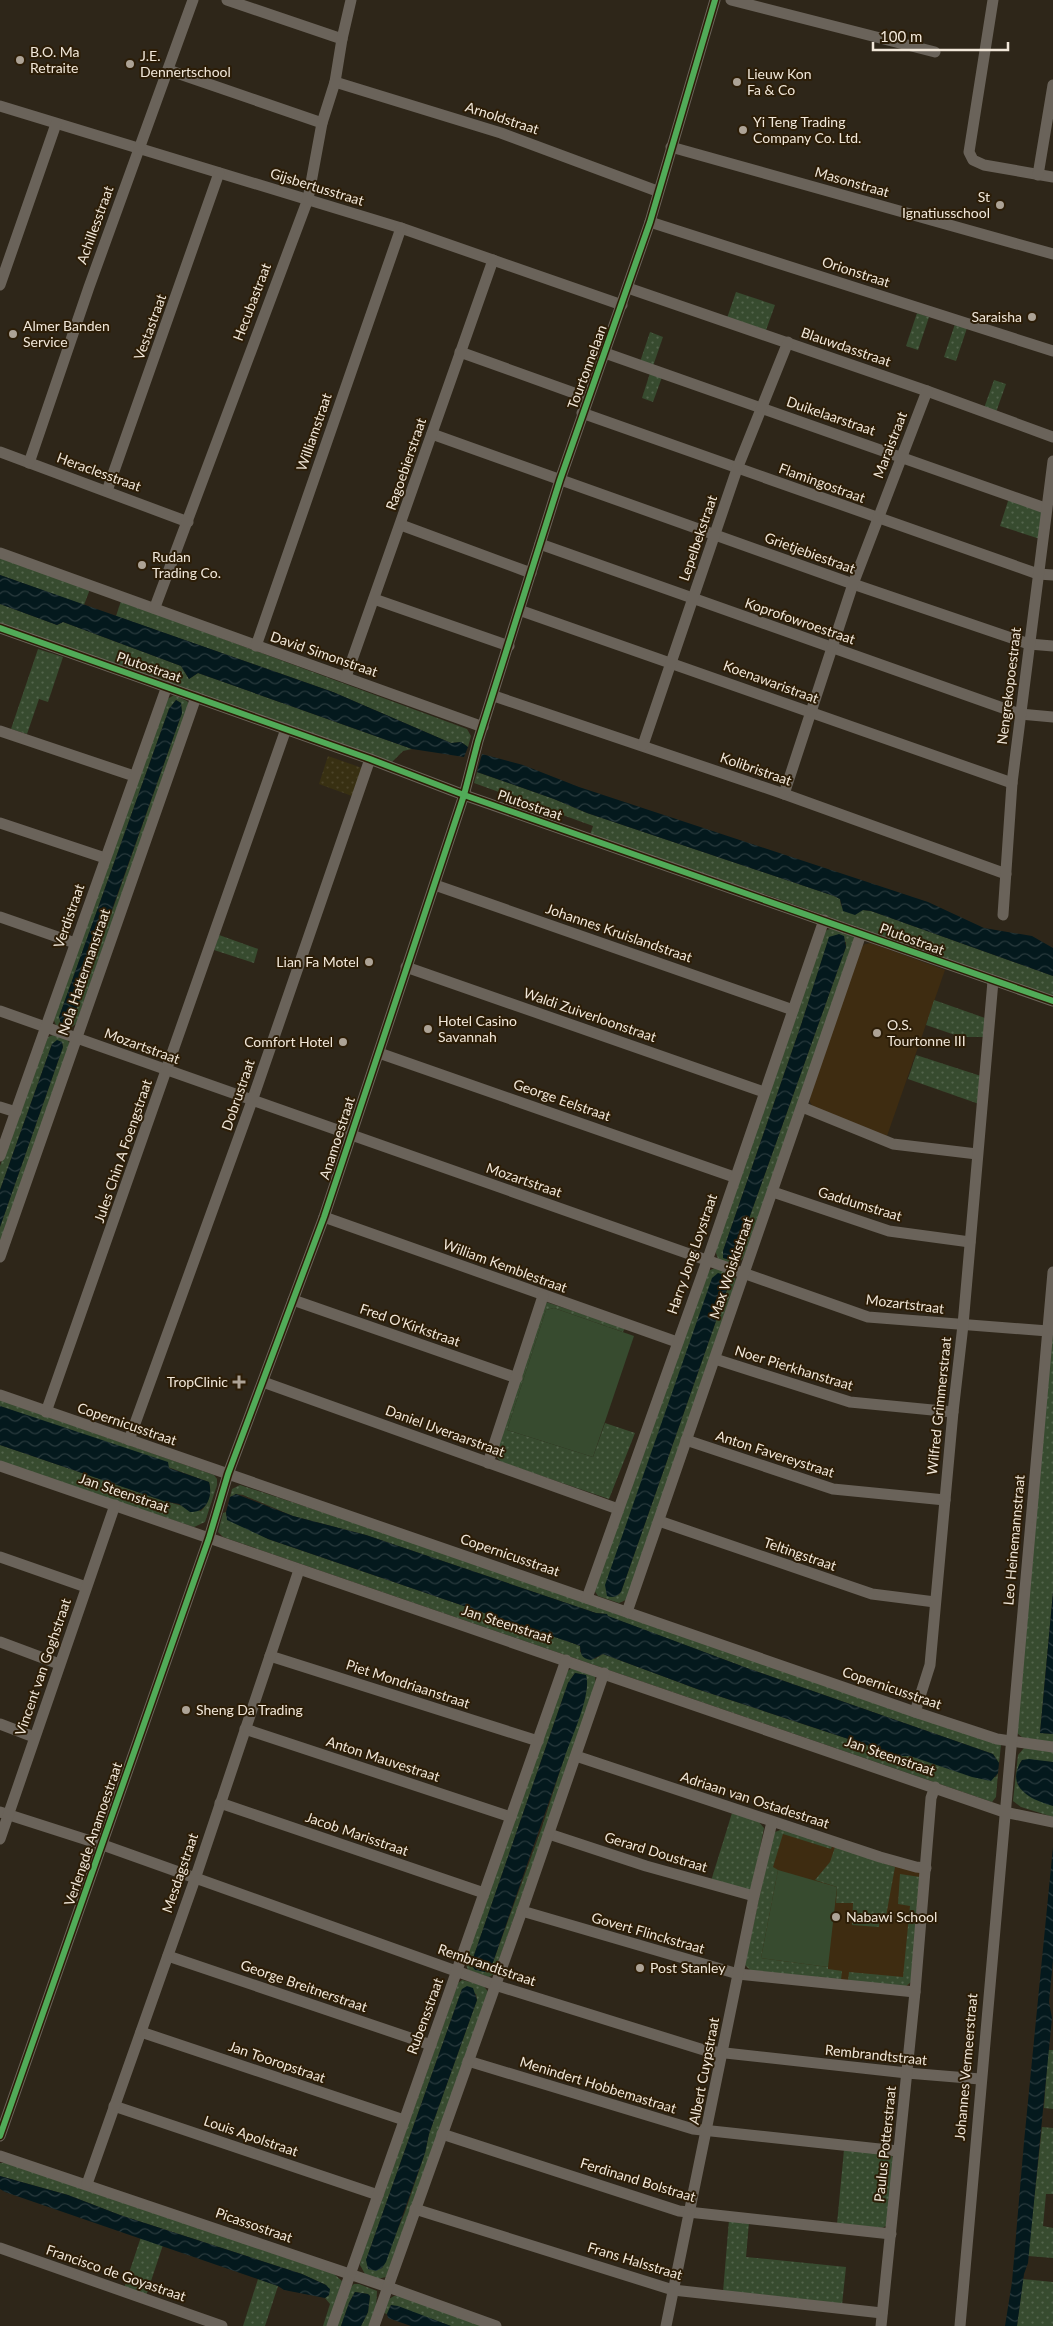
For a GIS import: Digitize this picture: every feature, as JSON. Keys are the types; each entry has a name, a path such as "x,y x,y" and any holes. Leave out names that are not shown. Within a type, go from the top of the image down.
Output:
{"street":[{"name":"Achillesstraat","path":"29,462 139,148 194,0"},
{"path":"227,0 342,39"},
{"name":"Hecubastraat","path":"155,607 308,199 322,123 335,82 342,39 352,0"},
{"name":"Tourtonnelaan","path":"478,741 494,696 519,610 582,413 606,353 650,222 657,191 715,0"},
{"path":"731,0 935,52"},
{"path":"993,0 968,152 973,160 984,166 1053,177"},
{"path":"168,70 322,123"},
{"name":"Arnoldstraat","path":"335,82 501,133 657,191"},
{"path":"1038,175 1053,85"},
{"name":"Gijsbertusstraat","path":"0,106 401,228 622,305"},
{"path":"0,285 56,124"},
{"name":"Masonstraat","path":"671,146 1053,254"},
{"name":"Vestastraat","path":"107,491 219,173"},
{"name":"Orionstraat","path":"650,222 1053,351"},
{"name":"Williamstraat","path":"256,646 401,228"},
{"name":"Ragoebierstraat","path":"346,677 401,526 493,260"},
{"name":"Blauwdasstraat","path":"628,288 928,391 1053,437"},
{"name":"Lepelbekstraat","path":"643,746 716,536 737,469 788,342"},
{"path":"460,352 588,398"},
{"name":"Duikelaarstraat","path":"606,353 1045,508"},
{"name":"Maraistraat","path":"784,794 853,584 928,391"},
{"name":"Flamingostraat","path":"582,413 878,520 1038,574 1053,575"},
{"name":"Grietjebiestraat","path":"432,434 853,584 1029,644 1053,646"},
{"name":"Heraclesstraat","path":"0,452 188,522"},
{"name":"Nengrekopoestraat","path":"1002,915 1012,783 1045,508 1053,461"},
{"path":"401,526 531,573"},
{"name":"Koprofowroestraat","path":"540,544 1020,714 1053,717"},
{"name":"David Simonstraat","path":"0,553 155,607 256,646 483,727"},
{"path":"374,599 509,646"},
{"name":"Koenawaristraat","path":"519,610 1012,783"},
{"name":"Plutostraat","path":"0,628 370,759 464,795 1053,1001"},
{"name":"Verdistraat","path":"0,1156 167,686"},
{"name":"Kolibristraat","path":"494,696 784,794 1006,874"},
{"name":"Nola Hattermanstraat","path":"0,1257 196,697"},
{"name":"Jules Chin A Foengstraat","path":"46,1412 286,729"},
{"path":"0,731 134,776"},
{"name":"Anamoestraat","path":"209,1538 228,1474 324,1217 406,967 435,885 464,795 478,741"},
{"name":"Dobrustraat","path":"129,1440 252,1101 370,759"},
{"path":"0,822 105,858"},
{"name":"Johannes Kruislandstraat","path":"435,885 793,1010"},
{"path":"0,917 75,942"},
{"name":"Harry Jong Loystraat","path":"587,1598 707,1261 734,1177 824,920"},
{"name":"Max Woiskistraat","path":"627,1612 773,1192 860,934"},
{"name":"Waldi Zuiverloonstraat","path":"406,967 764,1092"},
{"name":"Wilfred Grimmerstraat","path":"915,1712 930,1665 953,1412 963,1325 993,981"},
{"name":"Mozartstraat","path":"0,1011 868,1317 1048,1331"},
{"name":"George Eelstraat","path":"379,1053 734,1177"},
{"path":"0,1106 16,1112"},
{"path":"802,1107 893,1144 977,1154"},
{"name":"Gaddumstraat","path":"773,1192 889,1231 970,1242"},
{"name":"William Kemblestraat","path":"324,1217 677,1342"},
{"name":"Leo Heinemannstraat","path":"1004,1812 1053,1272"},
{"path":"488,1462 543,1296"},
{"name":"Fred O'Kirkstraat","path":"293,1300 517,1378"},
{"name":"Noer Pierkhanstraat","path":"715,1359 850,1402 953,1412"},
{"name":"Daniel IJveraarstraat","path":"263,1382 618,1509"},
{"name":"Copernicusstraat","path":"0,1395 915,1712 996,1739 1053,1747"},
{"name":"Anton Favereystraat","path":"686,1440 833,1489 945,1500"},
{"name":"Jan Steenstraat","path":"0,1466 1004,1812 1053,1822"},
{"name":"Vincent van Goghstraat","path":"0,1838 4,1813 34,1736 115,1505"},
{"name":"Teltingstraat","path":"659,1521 872,1594 935,1602"},
{"name":"Verlengde Anamoestraat","path":"0,2136 209,1538"},
{"path":"0,1556 86,1587"},
{"name":"Mesdagstraat","path":"87,2184 195,1879 299,1570"},
{"path":"0,1642 59,1664"},
{"name":"Piet Mondriaanstraat","path":"270,1656 538,1741"},
{"name":"Rubensstraat","path":"332,2326 566,1660"},
{"path":"374,2326 522,1911 604,1674"},
{"path":"0,1724 34,1736"},
{"name":"Anton Mauvestraat","path":"245,1729 511,1817"},
{"name":"Adriaan van Ostadestraat","path":"576,1756 880,1857 916,1868 926,1868"},
{"name":"Paulus Potterstraat","path":"881,2326 915,1992 931,1798 934,1787"},
{"name":"Jacob Marisstraat","path":"220,1803 484,1893"},
{"name":"Johannes Vermeerstraat","path":"960,2326 1004,1812"},
{"name":"Rembrandtstraat","path":"4,1813 103,1845 495,1985 707,2051 980,2079"},
{"name":"Albert Cuypstraat","path":"666,2326 754,1896 772,1822"},
{"name":"Gerard Doustraat","path":"549,1834 646,1866 754,1896"},
{"name":"Govert Flinckstraat","path":"522,1911 738,1974 915,1992"},
{"name":"George Breitnerstraat","path":"168,1956 430,2045"},
{"name":"Jan Tooropstraat","path":"141,2032 404,2120"},
{"name":"Menindert Hobbemastraat","path":"468,2061 693,2130 898,2151"},
{"name":"Louis Apolstraat","path":"114,2106 378,2195"},
{"name":"Ferdinand Bolstraat","path":"442,2134 690,2212 891,2234"},
{"name":"Picassostraat","path":"0,2156 388,2287 496,2326"},
{"name":"Frans Halsstraat","path":"415,2209 673,2290 882,2313"},
{"name":"Francisco de Goyastraat","path":"0,2248 222,2326"}],"shaded area":[{"name":"O.S. Tourtonne III","path":"871,943 945,970 887,1136 813,1107 810,1102 810,1097 861,948 865,944"},
{"name":"Nabawi School","path":"779,1830 921,1871 909,1985 905,1987 747,1968"}],"green space":[{"path":"736,292 775,305 765,333 726,321"},
{"path":"917,313 929,317 918,350 906,346"},
{"path":"955,324 967,328 956,361 944,357"},
{"path":"650,332 663,337 653,366 640,362"},
{"path":"650,373 662,377 653,402 642,398"},
{"path":"994,380 1006,384 995,415 983,411"},
{"path":"1009,498 1042,511 1040,539 1000,526"},
{"path":"0,558 90,589 84,605 0,575"},
{"path":"121,601 467,729 471,736 468,747 461,742 451,743 333,692 116,616"},
{"path":"0,604 57,625 63,622 181,666 189,679 198,673 412,749 403,751 391,763 0,624"},
{"path":"38,649 63,657 48,702 39,699 27,734 11,729"},
{"path":"174,695 187,701 189,704 76,1024 69,1029 56,1025 53,1018 166,700","holes":["176,700 181,703 182,713 99,948 69,1025 60,1020 59,1017 169,709"]},
{"path":"477,772 554,799 587,813 834,896 840,899 841,906 858,911 871,911 1053,976 1053,997 773,897 590,835 593,826 474,783"},
{"path":"832,928 854,936 855,940 744,1257 738,1263 729,1263 718,1259 715,1250 825,931","holes":["829,938 846,942 846,947 736,1255 730,1260 723,1258 723,1251"]},
{"path":"219,935 258,949 254,963 214,950"},
{"path":"934,1000 985,1018 983,1037 961,1037 926,1025"},
{"path":"53,1035 67,1038 70,1045 0,1246 0,1227 63,1047 62,1042 52,1044 0,1190 0,1166 48,1037"},
{"path":"916,1055 981,1076 979,1104 908,1079"},
{"path":"715,1268 733,1273 736,1280 628,1599 619,1603 598,1596 594,1590 708,1271","holes":["729,1284 618,1596 681,1370 699,1316"]},
{"path":"546,1302 625,1328 623,1332 554,1308 546,1310 507,1430 593,1457 605,1423 635,1433 609,1499 501,1462 495,1455"},
{"path":"554,1308 634,1336 593,1457 507,1430 546,1310"},
{"path":"1053,1319 1053,1592 1040,1733 1053,1734 1053,1742 1023,1738 1017,1733"},
{"path":"0,1400 214,1475 217,1479 217,1485 205,1522 194,1527 0,1463 0,1445 164,1501 201,1511 206,1505 210,1494 209,1482 0,1406"},
{"path":"240,1485 446,1553 1001,1745 999,1763 993,1754 747,1668 607,1616 606,1614 596,1613 366,1535 293,1516 243,1495 236,1494 230,1497 232,1489"},
{"path":"226,1512 226,1516 268,1539 575,1644 580,1646 580,1652 595,1659 603,1654 697,1689 900,1756 909,1756 996,1777 998,1773 996,1797 992,1802 223,1537 218,1532 223,1513"},
{"path":"572,1668 595,1676 596,1686 494,1974 489,1977 468,1970 465,1962 566,1672","holes":["575,1673 585,1675 587,1687 542,1827 492,1965 472,1961 568,1683"]},
{"path":"1024,1748 1053,1751 1053,1762 1022,1760 1018,1768 1017,1784 1053,1806 1053,1817 1021,1807 1013,1801 1018,1755"},
{"path":"732,1813 759,1822 764,1828 752,1888 750,1890 711,1881"},
{"path":"783,1829 832,1846 831,1849 783,1834 773,1867 778,1870 761,1958 828,1967 828,1969 842,1971 841,1980 751,1971 745,1965 772,1836 775,1832"},
{"path":"835,1847 895,1867 886,1916 879,1921 879,1927 852,1925 853,1903 836,1903 837,1887 815,1880 830,1862"},
{"path":"778,1870 837,1887 828,1967 761,1958"},
{"path":"900,1874 920,1877 911,1982 905,1987 848,1981 849,1972 903,1977 910,1906 898,1904"},
{"path":"462,1980 483,1985 489,1993 386,2277 377,2279 365,2274 360,2265 361,2259 458,1983","holes":["462,1989 476,1994 477,2000 429,2134 425,2153 405,2212 382,2268 366,2260"]},
{"path":"1048,2050 1053,2050 1053,2109 1044,2108"},
{"path":"1042,2127 1053,2128 1053,2194 1046,2194 1043,2226 1053,2228 1053,2258 1028,2256"},
{"path":"844,2150 886,2153 892,2156 894,2161 886,2226 880,2229 837,2224"},
{"path":"0,2163 6,2163 334,2274 342,2281 328,2326 323,2326 330,2304 325,2298 329,2295 326,2285 302,2274 120,2215 68,2195 0,2176"},
{"path":"729,2220 749,2222 746,2257 846,2267 842,2305 723,2292"},
{"path":"141,2237 163,2245 146,2296 124,2288"},
{"path":"258,2279 278,2286 265,2326 243,2326"},
{"path":"1023,2279 1053,2282 1053,2326 1017,2326"},
{"path":"354,2284 377,2291 376,2308 370,2326 361,2326 368,2312 370,2296 355,2292 341,2326 337,2326 349,2289"},
{"path":"394,2296 401,2296 486,2326 451,2326 391,2305 387,2314 384,2313 389,2299"}],"sand":[{"path":"328,756 362,768 352,796 319,784"}],"water":[{"path":"0,575 333,692 451,743 461,742 468,747 464,757 412,749 198,673 189,679 181,666 63,622 57,625 0,604"},
{"path":"176,700 181,703 182,713 72,1022 66,1026 61,1024 59,1017 169,709"},
{"path":"482,754 523,765 579,787 928,902 984,928 1032,936 1053,948 1053,976 871,911 863,910 855,915 843,911 840,899 834,896 587,813 554,799 477,772"},
{"path":"839,934 844,936 846,947 736,1255 730,1260 723,1258 723,1251 801,1025 829,937"},
{"path":"57,1040 62,1042 63,1047 0,1227 0,1190 52,1044"},
{"path":"718,1273 725,1275 729,1284 621,1592 615,1597 607,1596 605,1585 712,1278"},
{"path":"0,1406 168,1462 169,1468 209,1482 210,1493 207,1503 201,1510 190,1512 179,1504 164,1501 0,1445"},
{"path":"236,1494 293,1516 366,1535 596,1613 607,1614 608,1616 747,1668 993,1754 999,1763 998,1773 991,1781 972,1777 910,1756 900,1756 697,1689 603,1654 591,1660 585,1658 582,1656 580,1646 575,1644 268,1539 227,1520 226,1512 230,1497"},
{"path":"1053,1592 1053,1734 1040,1733"},
{"path":"575,1673 586,1675 587,1683 580,1717 492,1965 485,1972 475,1970 472,1966 472,1961 568,1683"},
{"path":"1022,1760 1053,1762 1053,1806 1029,1796 1018,1785 1016,1778 1017,1769"},
{"path":"1053,1847 1053,1960 1049,2002 1052,2018 1028,2263 1024,2274 1017,2326 1005,2326 1012,2282"},
{"path":"467,1986 473,1988 477,2000 429,2134 425,2153 386,2262 382,2268 376,2271 368,2269 366,2260 462,1989"},
{"path":"0,2176 68,2195 120,2215 302,2274 326,2285 330,2289 329,2295 325,2298 284,2290 278,2286 5,2192 0,2189"},
{"path":"355,2292 370,2296 368,2312 361,2326 341,2326 349,2303"},
{"path":"391,2305 451,2326 411,2326 388,2318 387,2314"}],"cycle path":[{"path":"0,2136 209,1538 228,1474 324,1217 464,795 478,741 560,480 650,222 715,0"},
{"path":"0,628 370,759 464,795 1053,1001"}],"place":[{"name":"B.O. Ma Retraite","path":"20,60"},
{"name":"J.E. Dennertschool","path":"130,64"},
{"name":"Lieuw Kon Fa & Co","path":"737,82"},
{"name":"Yi Teng Trading Company Co. Ltd.","path":"743,130"},
{"name":"St Ignatiusschool","path":"1000,205"},
{"name":"Saraisha","path":"1032,317"},
{"name":"Almer Banden Service","path":"13,334"},
{"name":"Rudan Trading Co.","path":"142,565"},
{"name":"Lian Fa Motel","path":"369,962"},
{"name":"Hotel Casino Savannah","path":"428,1029"},
{"name":"O.S. Tourtonne III","path":"877,1033"},
{"name":"Comfort Hotel","path":"343,1042"},
{"name":"TropClinic","path":"239,1382"},
{"name":"Sheng Da Trading","path":"186,1710"},
{"name":"Nabawi School","path":"836,1917"},
{"name":"Post Stanley","path":"640,1968"}]}
